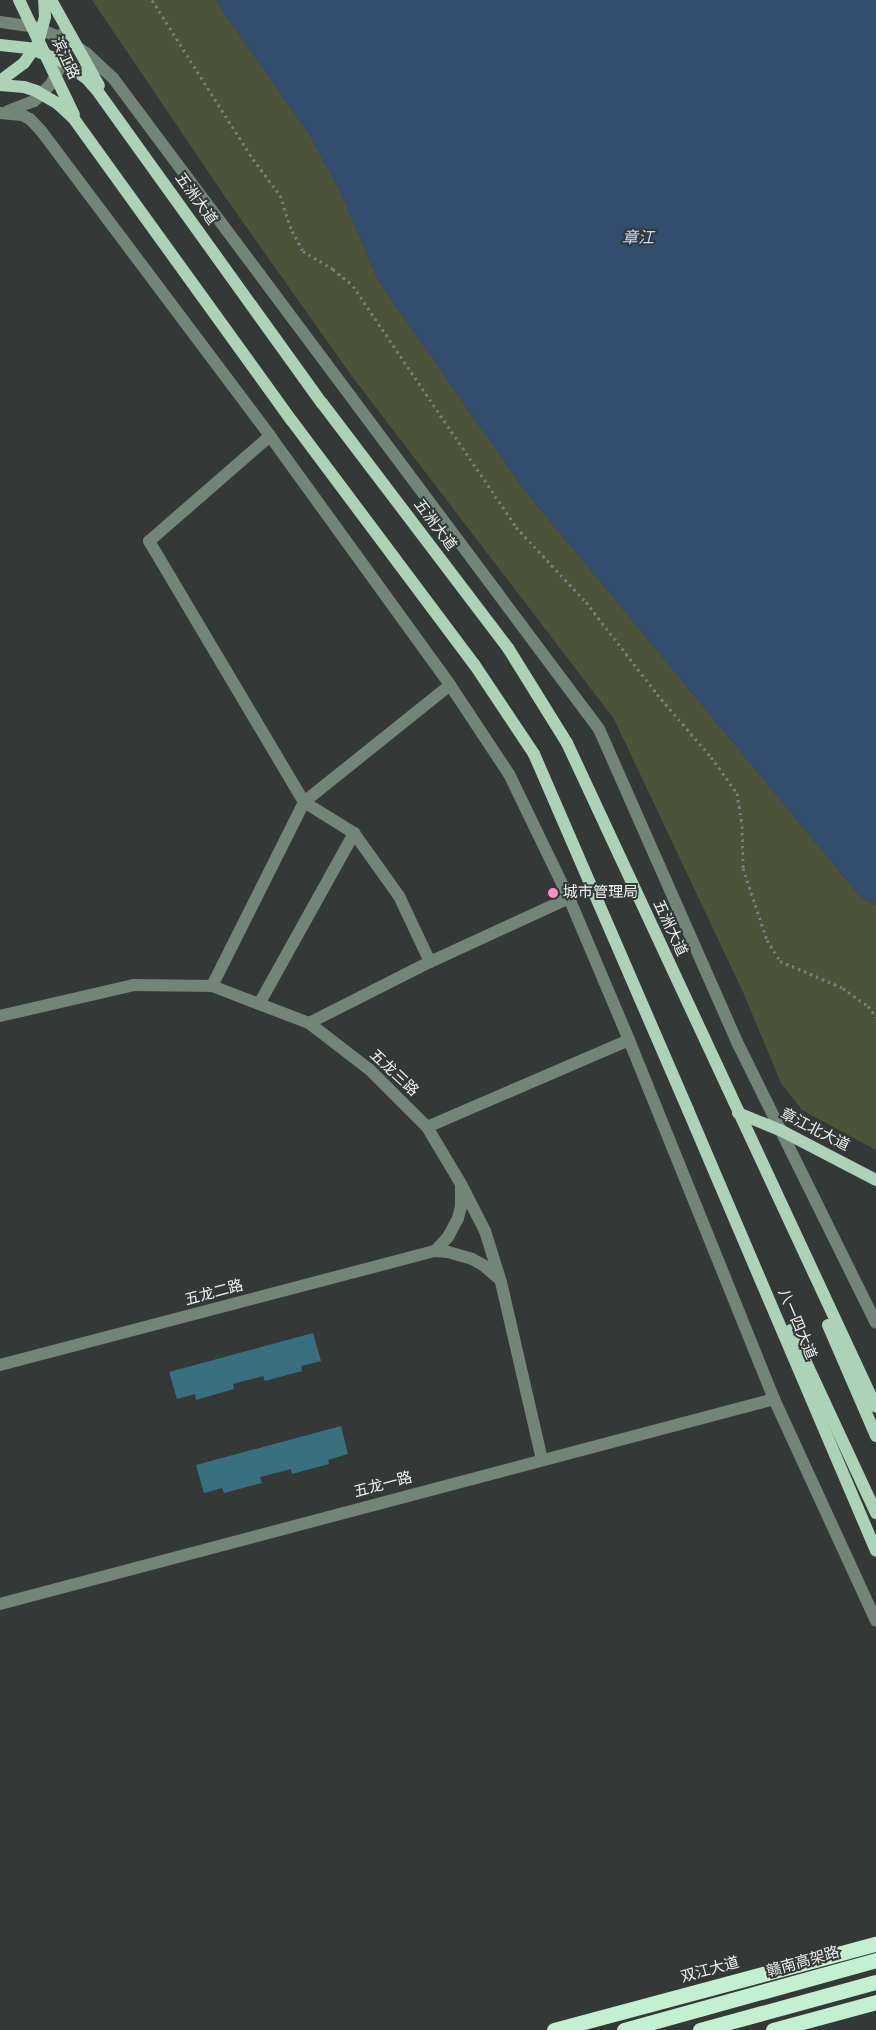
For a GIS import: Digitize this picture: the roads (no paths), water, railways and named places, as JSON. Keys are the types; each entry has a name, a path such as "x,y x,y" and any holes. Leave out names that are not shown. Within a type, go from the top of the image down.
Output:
{"highway":[{"name":"双江大道","path":"554,2030 876,1944"},
{"name":"赣南高架路","path":"624,2030 876,1960"},
{"path":"700,2030 876,1982"},
{"path":"773,2030 876,2002"}],"main road":[{"name":"滨江路","path":"19,0 81,129"},
{"path":"0,81 16,71 39,40 44,0"},
{"name":"滨江路","path":"51,0 116,116"},
{"name":"五洲大道","path":"0,45 39,40 86,78 116,116 322,403 508,648 567,743 738,1113"},
{"path":"0,85 24,87 43,94 66,111 81,129 292,421 474,664 534,754 688,1110 876,1512"},
{"name":"八一四大道","path":"688,1110 876,1551"},
{"path":"738,1113 876,1406"},
{"path":"738,1113 876,1436"},
{"name":"章江北大道","path":"738,1113 782,1130 876,1180"}],"street":[{"path":"0,113 24,107 43,94 56,77 63,61 65,40 60,17"},
{"path":"0,22 39,40 65,40 77,47 113,78 599,729 738,1042 876,1324"},
{"path":"0,113 22,115 36,125 270,436 450,685 509,774 569,898 629,1040 774,1398 876,1621"},
{"path":"270,436 149,542 304,802 354,833 399,896 430,962"},
{"path":"212,986 304,802 450,685"},
{"path":"258,1004 354,833"},
{"path":"308,1023 430,962 569,898"},
{"name":"五龙三路","path":"0,1016 134,985 212,986 308,1023 370,1070 427,1127 461,1184 485,1231 501,1282 542,1459"},
{"path":"427,1127 629,1040"},
{"path":"435,1251 448,1237 458,1218 461,1184"},
{"path":"435,1251 454,1253 472,1259 493,1273 501,1282"},
{"name":"五龙二路","path":"0,1365 435,1251"},
{"name":"五龙一路","path":"0,1604 774,1398"}],"water":[{"name":"章江","path":"215,0 876,0 876,905 860,896 522,487 378,280 342,195 310,135"}],"place":[{"name":"城市管理局","path":"553,893"}]}
